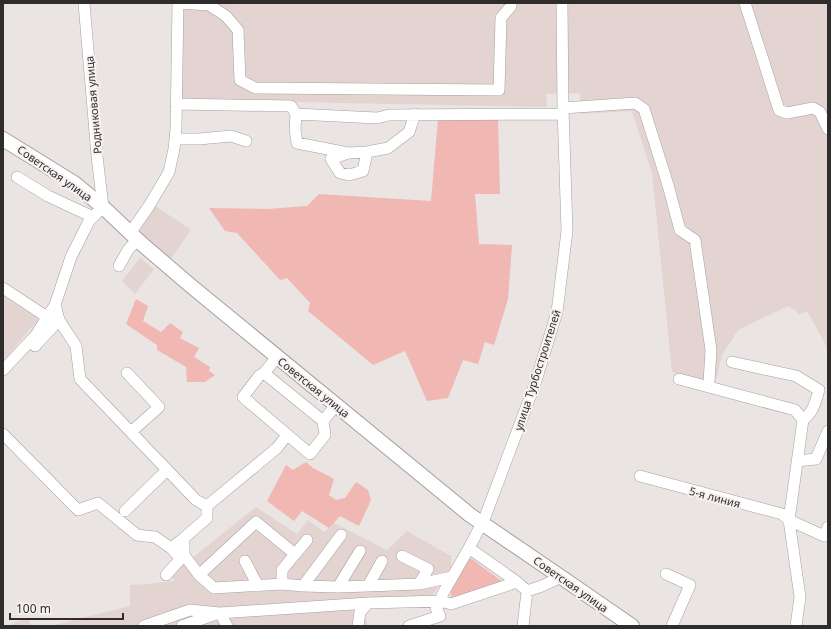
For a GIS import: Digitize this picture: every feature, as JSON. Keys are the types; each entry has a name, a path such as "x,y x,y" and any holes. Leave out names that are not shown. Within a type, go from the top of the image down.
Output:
{"main road":[{"name":"Советская улица","path":"3,139 74,183 191,286 470,515 632,626"}],"street":[{"name":"Родниковая улица","path":"84,3 96,149 103,207"},
{"path":"118,266 128,250 149,206 168,172 174,149 178,3 209,5 226,16 238,30 240,80 255,88 499,90 501,18 511,6 511,3"},
{"name":"улица Турбостроителей","path":"409,626 440,616 436,608 442,601 442,595 482,523 535,384 557,312 566,231 562,3"},
{"path":"745,3 780,110 787,113 814,108 820,112 828,129"},
{"path":"296,114 377,118 389,114 563,111 635,103 644,109 680,230 695,240 711,350 709,382 707,386"},
{"path":"176,104 291,106 296,114 295,129 297,143 348,153 367,152 388,148 409,132 415,114"},
{"path":"175,139 199,139 231,136 246,141"},
{"path":"348,153 332,159 340,173 349,175 363,171 367,152"},
{"path":"17,177 48,196 93,217"},
{"path":"3,370 36,335 54,305 71,257 89,221 103,207"},
{"path":"3,288 47,317"},
{"path":"54,305 59,320 76,346 80,379 196,500 207,506"},
{"path":"3,379 59,320"},
{"path":"264,374 323,421 325,435 310,454 243,396 259,376 264,374 277,357"},
{"path":"732,362 796,376 818,390 814,407 809,415 803,420 788,520 800,597 796,626"},
{"path":"127,373 159,407 131,432"},
{"path":"679,379 795,410 803,420"},
{"path":"323,421 336,405"},
{"path":"797,461 816,459 828,431"},
{"path":"3,434 78,510 98,503 137,535 155,537 171,548 183,557 199,575 214,588 282,584 338,587 419,584 452,577"},
{"path":"207,506 277,448 287,435"},
{"path":"125,511 167,470"},
{"name":"5-я линия","path":"640,476 782,514 788,520 824,536 828,527"},
{"path":"171,548 207,518 207,506"},
{"path":"199,575 256,522 295,554"},
{"path":"303,586 341,535"},
{"path":"166,576 183,557 184,538"},
{"path":"282,584 282,570 307,540"},
{"path":"469,548 517,582 527,591"},
{"path":"338,587 360,551"},
{"path":"402,556 428,569 419,584"},
{"path":"245,561 258,586"},
{"path":"368,586 382,561"},
{"path":"666,574 690,585 672,626"},
{"path":"527,591 561,577"},
{"path":"144,626 190,610 220,612 356,608 368,603 442,601 451,604 517,582"},
{"path":"523,626 527,591"},
{"path":"356,608 358,626"},
{"path":"182,626 220,612"},
{"path":"220,612 227,626"}],"shaded area":[{"path":"183,3 828,3 828,349 807,311 798,315 797,311 788,306 738,330 722,355 715,384 672,372 652,173 632,111 581,114 580,93 546,94 547,107 191,100 181,97"},
{"path":"438,119 498,119 500,194 475,194 479,244 512,245 508,299 494,345 485,342 478,364 463,360 448,398 427,401 405,351 373,365 308,311 310,303 287,278 280,280 237,233 225,231 209,208 268,209 307,206 319,194 431,201"},
{"path":"154,205 191,230 169,261 143,238 140,229"},
{"path":"140,258 154,269 135,294 122,281"},
{"path":"3,296 37,318 37,321 3,361"},
{"path":"136,299 148,306 143,321 161,332 170,323 183,332 180,338 199,348 194,357 210,367 209,371 215,375 205,382 187,382 186,367 157,350 157,345 126,324"},
{"path":"306,462 313,468 334,479 329,495 336,500 345,498 356,482 368,490 371,500 359,526 340,516 329,528 302,511 294,521 267,501 286,465 293,470"},
{"path":"256,507 297,534 308,520 324,532 334,523 387,550 407,531 451,556 451,567 432,596 360,599 368,626 50,626 130,606 130,585 174,581 172,570 191,559"},
{"path":"469,557 503,582 459,598 451,596 451,589"},
{"path":"28,617 31,626 7,626"}]}
